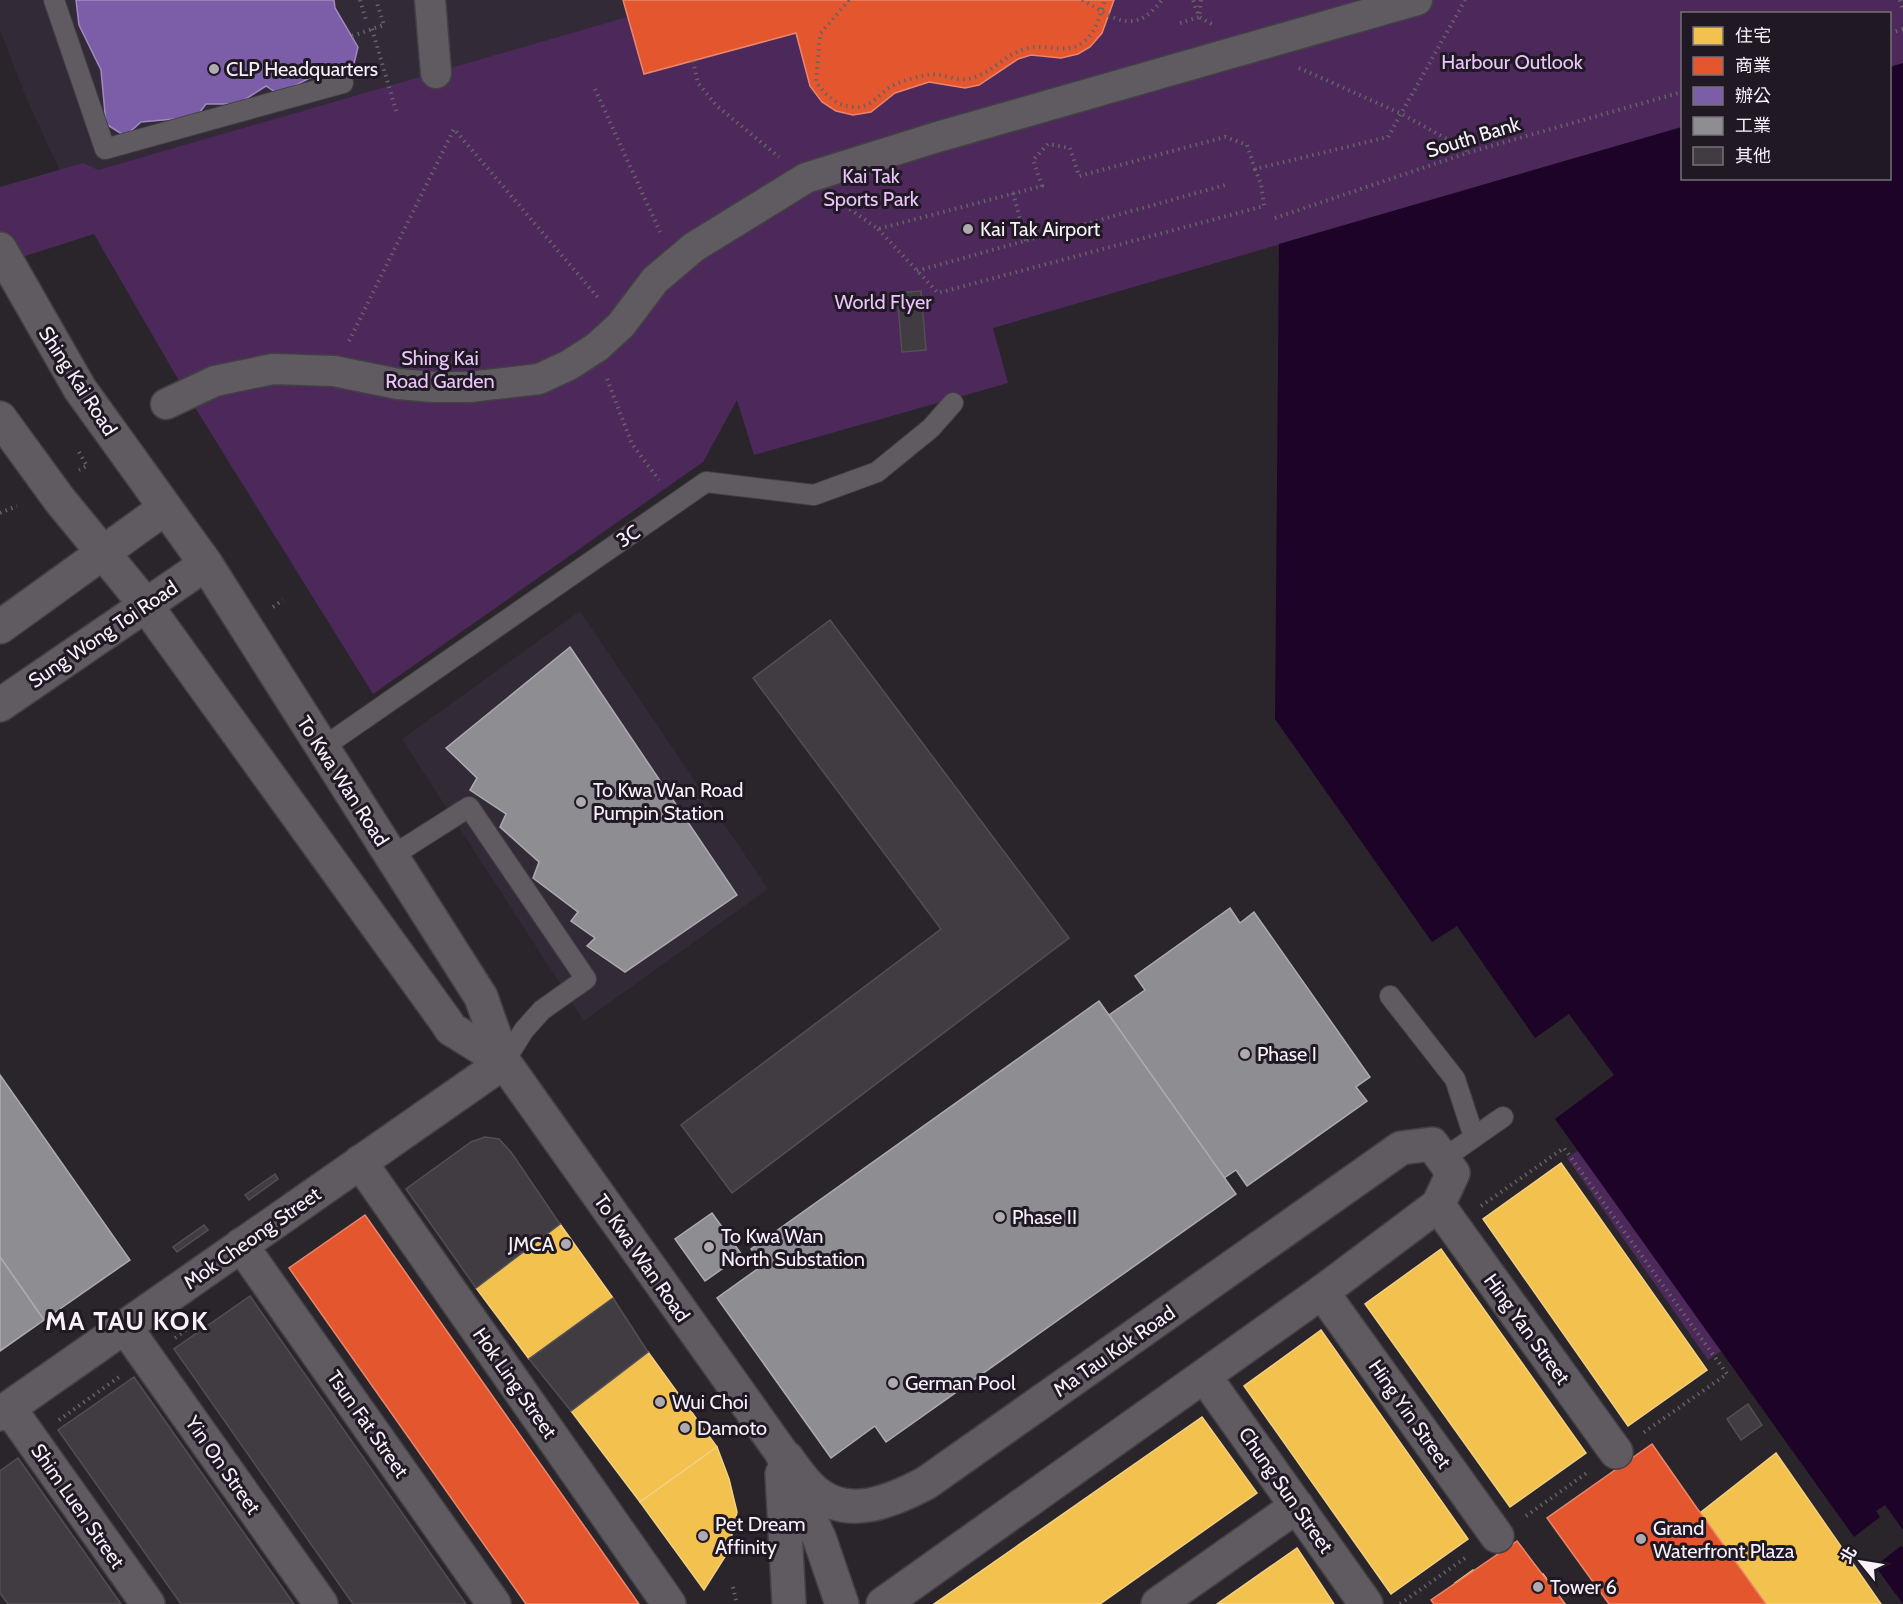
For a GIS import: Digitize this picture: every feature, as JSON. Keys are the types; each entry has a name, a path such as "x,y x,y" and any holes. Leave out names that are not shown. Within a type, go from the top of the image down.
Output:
{"street":[{"path":"430,0 435,73"},
{"path":"166,404 215,381 273,369 334,371 398,384 433,387 504,384 539,378 569,365 597,346 621,325 656,280 674,262 806,178 934,138 1417,0"},
{"name":"Shing Kai Road","path":"0,249 80,389 165,508"},
{"path":"0,418 102,552 146,604"},
{"path":"0,627 165,508"},
{"name":"To Kwa Wan Road","path":"165,508 206,564 481,997 504,1062 781,1452 820,1540 842,1604"},
{"name":"Sung Wong Toi Road","path":"0,705 206,564"},
{"name":"To Kwa Wan Road","path":"146,604 451,1029 504,1062"},
{"name":"Mok Cheong Street","path":"4,1411 504,1062"},
{"name":"Ma Tau Kok Road","path":"781,1452 811,1489 835,1504 878,1505 898,1498 926,1483 1401,1148 1432,1144 1443,1159"},
{"path":"883,1604 1205,1377 1438,1205 1453,1173 1443,1159"},
{"name":"Hok Ling Street","path":"360,1162 669,1604"},
{"name":"Hing Yan Street","path":"1438,1205 1616,1452"},
{"name":"Tsun Fat Street","path":"241,1245 494,1604"},
{"name":"Hing Yin Street","path":"1323,1292 1497,1536"},
{"name":"Yin On Street","path":"125,1327 321,1604"},
{"name":"Chung Sun Street","path":"1205,1377 1366,1604"},
{"name":"Shim Luen Street","path":"4,1411 148,1604"},
{"path":"781,1452 789,1604"},
{"path":"1158,1604 1297,1506"}],"lane":[{"path":"54,0 105,149 343,83"},
{"name":"3C","path":"322,748 706,482 814,495 877,472 931,428 953,403"},
{"path":"392,856 470,807 586,979 542,1010 524,1030 504,1062"},
{"path":"1390,996 1455,1079 1474,1137"},
{"path":"1443,1159 1503,1117"}],"path":[{"path":"360,0 367,23"},
{"path":"352,36 384,25 376,0"},
{"path":"849,0 820,34 816,82 827,96 853,108 868,105 891,86 929,74 965,80 976,77 1014,52 1030,47 1061,50 1075,46 1084,41 1095,29 1105,0"},
{"path":"1082,0 1124,23 1140,21 1151,14 1162,0"},
{"path":"1193,0 1199,17 1254,48 1402,114 1470,152"},
{"path":"1199,17 1200,0"},
{"path":"1255,169 1388,137 1465,0"},
{"path":"1900,0 1903,10"},
{"path":"1180,23 1199,17"},
{"path":"372,29 397,114"},
{"path":"693,61 698,83 717,106 806,178 878,229 938,293 1264,206 1261,184 1247,145 1225,137 1078,176 1070,148 1048,144 1033,160 1041,186 878,229"},
{"path":"595,89 674,262"},
{"name":"South Bank","path":"1275,218 1470,152 1681,93"},
{"path":"334,371 454,129 621,325"},
{"path":"917,271 1225,185"},
{"path":"1013,194 1026,241"},
{"path":"597,346 632,444 666,488"},
{"path":"75,445 87,466 76,472"},
{"path":"0,513 17,506"},
{"path":"1400,1604 1727,1374 1564,1148"},
{"path":"733,1587 737,1604"}],"shaded area":[{"path":"0,0 623,0 628,17 64,180 25,95 0,30"},
{"path":"1903,63 1903,1530 1885,1505 1876,1511 1880,1517 1854,1537 1555,1119 1614,1075 1569,1014 1535,1038 1457,926 1432,942 1275,719 1279,244 1681,127 1681,180 1891,180 1891,67"},
{"name":"To Kwa Wan Road Pumpin Station","path":"580,611 768,889 584,1021 402,739"},
{"path":"1901,1546 1903,1548 1903,1604 1875,1566"}],"green space":[{"path":"623,0 1903,0 1903,63 1891,67 1891,12 1681,12 1681,127 993,328 1008,383 754,455 737,400 703,462 373,694 186,393 94,234 0,264 0,187 83,163 98,170 627,17"},
{"path":"1579,1150 1721,1351 1708,1360 1567,1158"}],"building: 住宅":[{"path":"1561,1163 1707,1370 1628,1426 1483,1219"},
{"path":"560,1224 613,1298 529,1359 476,1288"},
{"path":"1441,1249 1586,1453 1510,1507 1365,1304"},
{"path":"1321,1330 1468,1539 1391,1594 1244,1386"},
{"path":"648,1352 717,1447 640,1502 571,1411"},
{"path":"1202,1417 1257,1493 1100,1604 934,1604"},
{"path":"717,1447 729,1479 737,1512 728,1552 704,1590 640,1502"},
{"path":"1776,1453 1881,1604 1766,1604 1700,1513"},
{"path":"1297,1548 1334,1604 1217,1604"},
{"name":"Tower 6","path":"1473,1570 1492,1596 1495,1595 1501,1603 1469,1604 1455,1583"},
{"name":"Tower 6","path":"1543,1574 1565,1604 1511,1604 1507,1599"}],"building: 商業":[{"path":"623,0 1114,0 1102,33 1090,47 1078,54 1061,58 1031,55 1018,59 979,85 965,88 929,82 895,93 871,112 853,115 836,111 822,102 810,86 796,33 644,74"},
{"path":"365,1215 639,1604 526,1604 289,1268"},
{"name":"Grand Waterfront Plaza","path":"1652,1444 1766,1604 1609,1604 1547,1518"},
{"path":"1517,1541 1565,1604 1434,1604 1431,1600"}],"building: 辦公":[{"name":"CLP Headquarters","path":"76,0 334,0 335,8 358,47 352,72 330,68 278,94 266,86 238,104 206,104 196,117 141,122 125,136 106,124 101,70 79,25"}],"building: 工業":[{"name":"To Kwa Wan Road Pumpin Station","path":"570,647 737,895 625,972 587,946 595,938 571,921 578,912 533,878 539,862 500,827 506,814 470,790 477,778 446,748"},
{"name":"Phase I","path":"1230,908 1240,923 1254,912 1370,1077 1356,1087 1367,1101 1247,1186 1236,1170 1224,1178 1109,1015 1145,990 1135,976"},
{"name":"Phase II","path":"1099,1001 1236,1194 886,1442 875,1426 831,1458 717,1298 763,1265 751,1249"},
{"path":"0,1075 130,1260 44,1320 0,1257"},
{"name":"To Kwa Wan North Substation","path":"712,1213 742,1255 705,1281 675,1239"},
{"path":"0,1257 44,1320 0,1351"}],"building: 其他":[{"path":"921,291 926,350 902,352 897,293"},
{"path":"830,620 1069,938 732,1193 681,1125 941,929 753,678"},
{"path":"485,1137 499,1139 511,1152 560,1224 476,1288 406,1189 471,1142"},
{"path":"275,1174 278,1179 249,1200 245,1195"},
{"path":"204,1225 208,1230 177,1252 173,1247"},
{"path":"250,1296 466,1604 353,1604 174,1349"},
{"path":"613,1298 648,1352 571,1411 529,1359"},
{"path":"134,1377 294,1604 181,1604 58,1430"},
{"path":"1748,1404 1762,1425 1741,1440 1727,1419"},
{"path":"18,1458 121,1604 8,1604 0,1593 0,1471"}],"place":[{"name":"CLP Headquarters","path":"214,69"},
{"name":"Kai Tak Airport","path":"968,229"},
{"name":"To Kwa Wan Road Pumpin Station","path":"581,802"},
{"name":"Phase I","path":"1245,1054"},
{"name":"Phase II","path":"1000,1217"},
{"name":"JMCA","path":"566,1244"},
{"name":"To Kwa Wan North Substation","path":"709,1247"},
{"name":"German Pool","path":"893,1383"},
{"name":"Wui Choi","path":"660,1402"},
{"name":"Damoto","path":"685,1428"},
{"name":"Pet Dream Affinity","path":"703,1536"},
{"name":"Grand Waterfront Plaza","path":"1641,1539"},
{"name":"Tower 6","path":"1538,1587"}],"district":[{"name":"MA TAU KOK","path":"127,1321"}],"park label":[{"name":"Harbour Outlook","path":"1512,62"},
{"name":"Kai Tak Sports Park","path":"871,188"},
{"name":"World Flyer","path":"883,302"},
{"name":"Shing Kai Road Garden","path":"440,370"}]}
